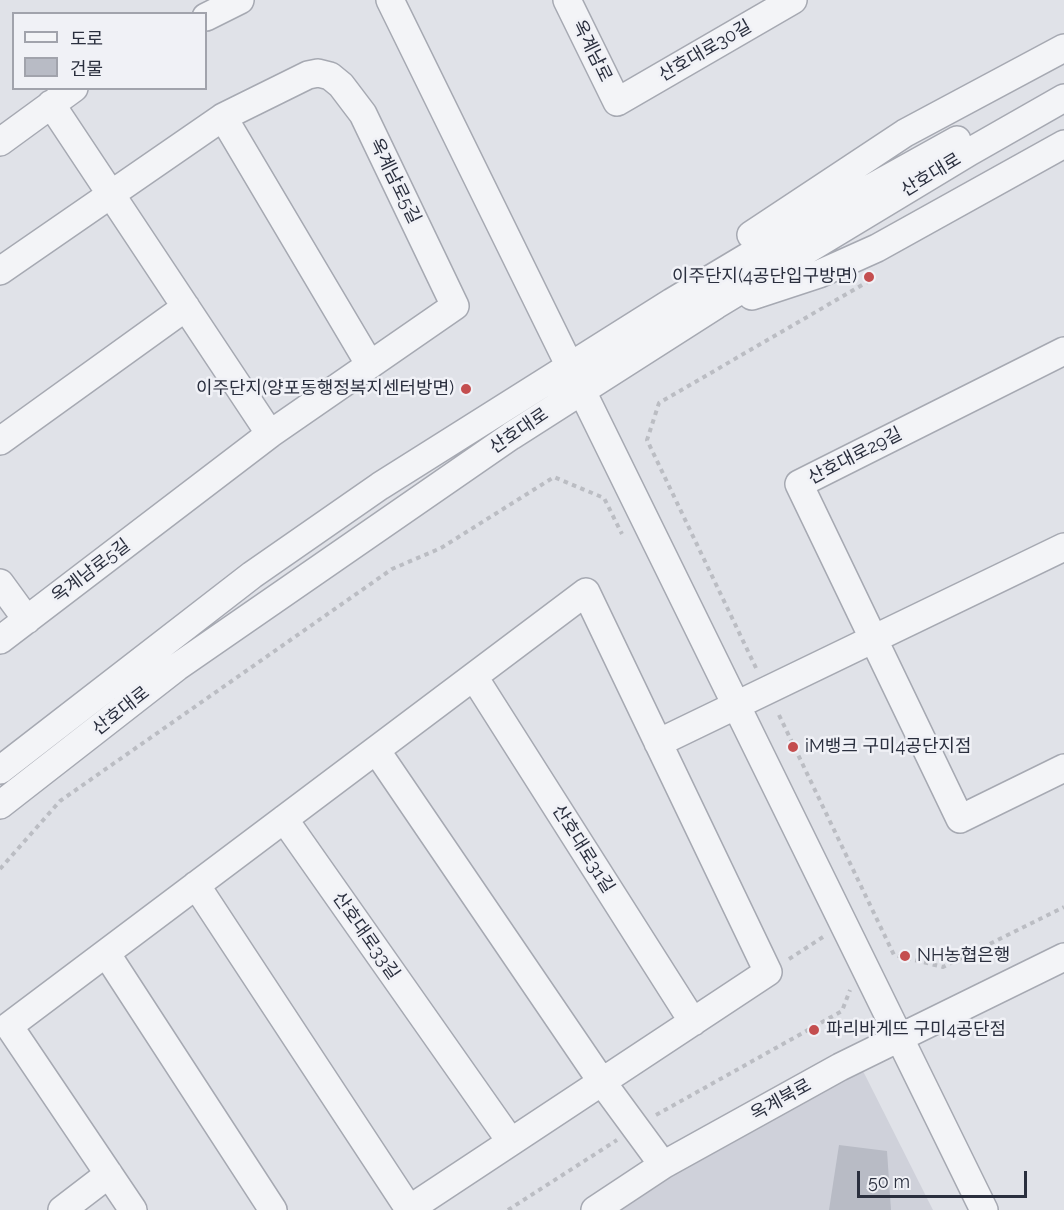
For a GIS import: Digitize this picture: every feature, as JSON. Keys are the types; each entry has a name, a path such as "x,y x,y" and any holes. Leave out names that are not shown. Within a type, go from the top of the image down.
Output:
{"street":[{"path":"207,16 240,0"},
{"path":"390,0 984,1210"},
{"name":"옥계남로","path":"567,0 617,102"},
{"name":"산호대로30길","path":"617,102 793,0"},
{"path":"576,378 622,321 657,297 905,132 1064,48"},
{"name":"옥계남로5길","path":"0,271 223,117 308,75 318,73 330,76 341,85 363,114 455,306 270,434 0,640"},
{"name":"산호대로","path":"0,805 177,667 576,378 759,250 1064,83"},
{"path":"0,141 71,90"},
{"name":"산호대로","path":"0,770 252,575 380,486 576,378 716,305 971,151 1064,98"},
{"path":"51,104 270,434"},
{"path":"223,117 370,365"},
{"path":"716,305 789,284 877,248 1064,144"},
{"path":"0,441 186,307"},
{"name":"산호대로29길","path":"1064,351 799,484 960,819 1064,768"},
{"path":"658,743 1064,547"},
{"path":"0,584 27,620"},
{"path":"133,1210 9,1026 196,885 474,677 586,592 768,972 409,1210 196,885"},
{"name":"산호대로31길","path":"474,677 693,1022"},
{"path":"376,750 602,1082 663,1165"},
{"name":"산호대로33길","path":"284,819 511,1142"},
{"path":"106,953 273,1210"},
{"name":"옥계북로","path":"594,1210 663,1165 840,1067 1064,957"},
{"path":"62,1210 109,1174"}],"path":[{"path":"756,668 647,440 659,403 872,279"},
{"path":"0,869 60,801 392,569 441,549 554,477 604,498 626,541"},
{"path":"779,715 894,956 943,968 1064,907"},
{"path":"768,972 828,934"},
{"path":"508,1210 620,1138"}],"shaded area":[{"path":"861,1067 933,1210 615,1210 713,1151"}],"building":[{"path":"839,1145 887,1151 891,1210 829,1210"}],"place":[{"name":"이주단지(4공단입구방면)","path":"869,277"},
{"name":"이주단지(양포동행정복지센터방면)","path":"466,389"},
{"name":"iM뱅크 구미4공단지점","path":"793,747"},
{"name":"NH농협은행","path":"905,956"},
{"name":"파리바게뜨 구미4공단점","path":"814,1030"}]}
